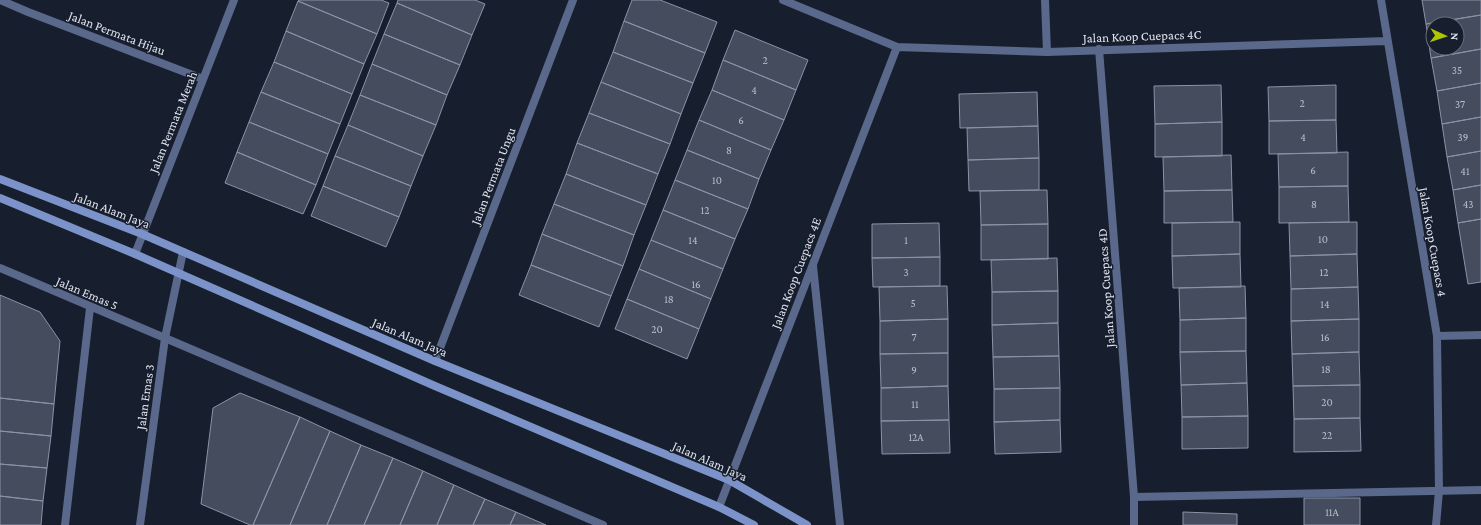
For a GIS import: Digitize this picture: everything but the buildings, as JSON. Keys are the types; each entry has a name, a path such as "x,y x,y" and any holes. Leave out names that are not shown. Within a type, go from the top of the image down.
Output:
{"street":[{"name":"Jalan Permata Hijau","path":"0,0 203,79"},
{"name":"Jalan Permata Merah","path":"134,254 234,0"},
{"name":"Jalan Permata Ungu","path":"435,361 574,0"},
{"path":"783,0 897,48"},
{"path":"1045,0 1047,52"},
{"name":"Jalan Koop Cuepacs 4","path":"1381,0 1437,336 1439,491 1436,525"},
{"name":"Jalan Koop Cuepacs 4C","path":"897,48 1047,52 1099,49 1387,41"},
{"name":"Jalan Koop Cuepacs 4E","path":"719,507 728,480 897,48"},
{"name":"Jalan Koop Cuepacs 4D","path":"1099,49 1134,497 1134,525"},
{"name":"Jalan Alam Jaya","path":"0,179 142,234 435,361 728,480 807,525"},
{"path":"0,198 179,273 435,386 719,507 754,525"},
{"name":"Jalan Emas 3","path":"140,525 165,338 183,252"},
{"path":"813,263 840,525"},
{"name":"Jalan Emas 5","path":"0,268 90,308 165,338 602,525"},
{"path":"65,525 90,308"},
{"path":"1437,336 1481,335"},
{"path":"1134,497 1481,490"}]}
